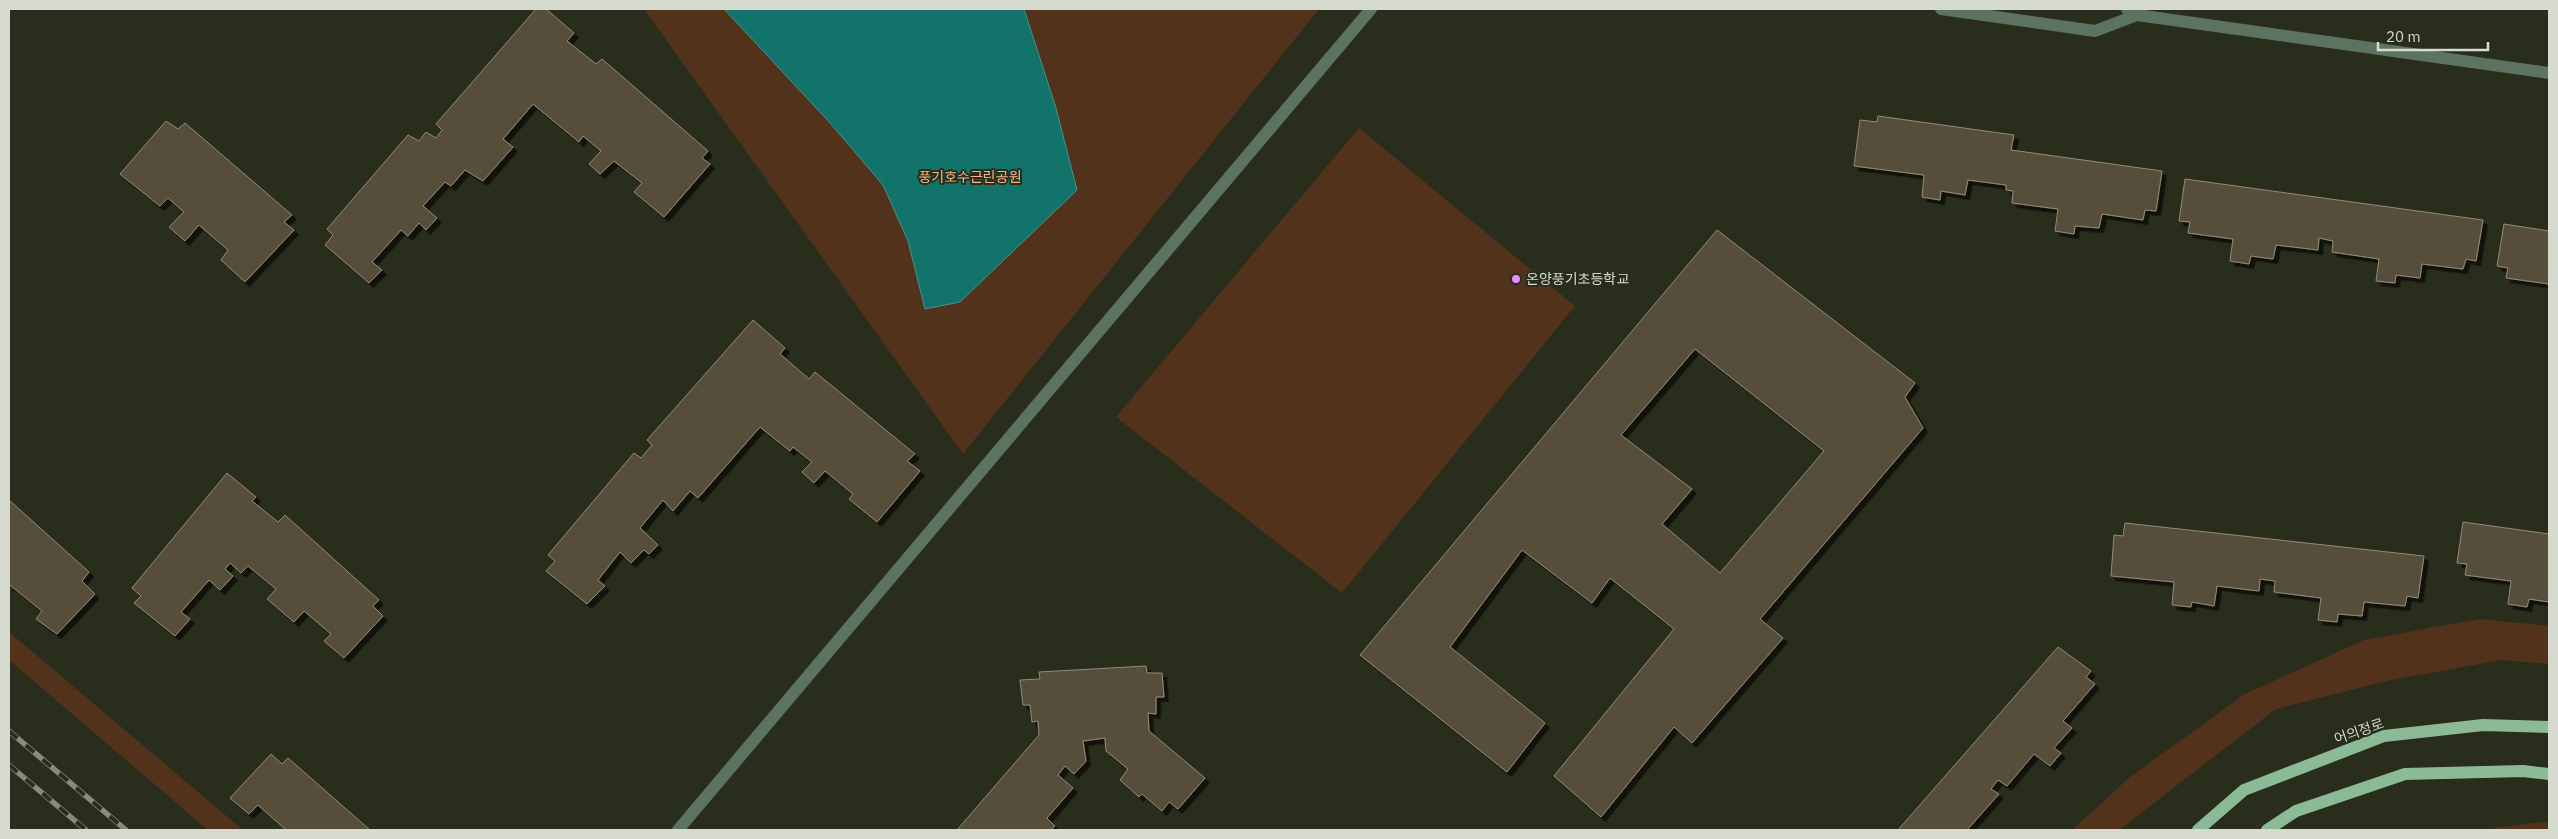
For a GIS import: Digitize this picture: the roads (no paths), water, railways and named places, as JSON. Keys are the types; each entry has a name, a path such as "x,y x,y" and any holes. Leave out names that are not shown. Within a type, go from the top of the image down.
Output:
{"main road":[{"name":"어의정로","path":"2198,830 2244,790 2384,736 2483,725 2549,727"},
{"path":"2267,830 2296,811 2404,774 2523,770 2549,774"}],"street":[{"path":"678,830 1371,9"},
{"path":"1941,9 2095,31 2132,12 2549,73"}],"water":[{"path":"724,9 1024,9 1056,108 1077,190 960,302 925,309 908,241 883,185 831,124"}],"railway":[{"path":"9,731 126,830"},
{"path":"9,765 86,830"}],"place":[{"name":"온양풍기초등학교","path":"1516,279"}],"park label":[{"name":"풍기호수근린공원","path":"970,177"}]}
